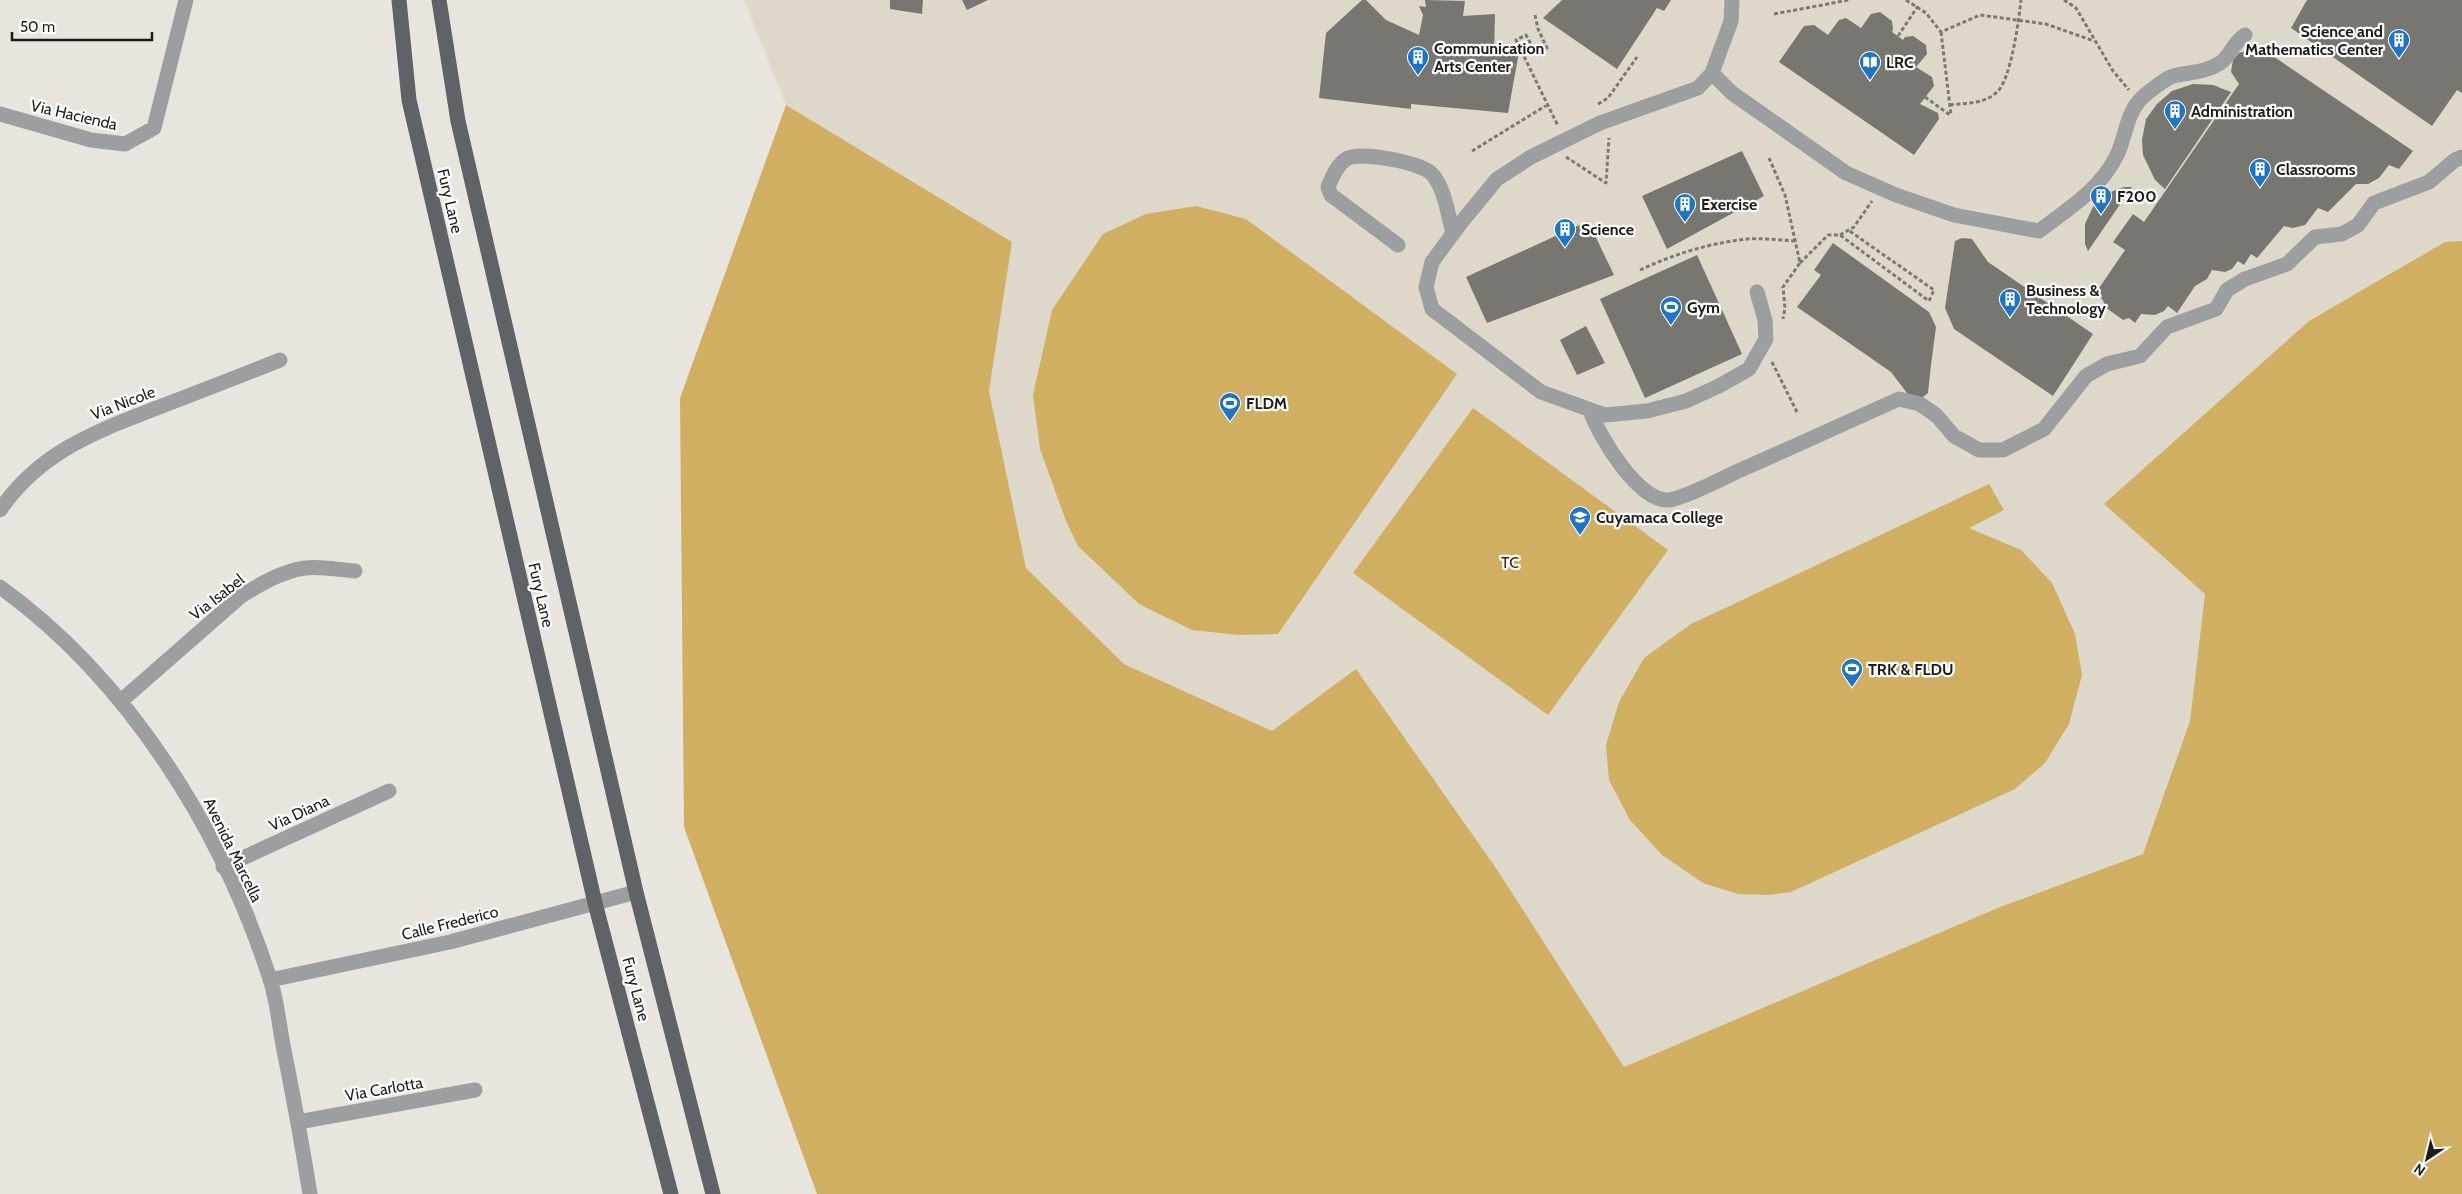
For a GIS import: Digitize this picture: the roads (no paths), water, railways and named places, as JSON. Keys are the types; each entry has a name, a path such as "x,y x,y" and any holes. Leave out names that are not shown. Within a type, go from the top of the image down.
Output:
{"main road":[{"name":"Fury Lane","path":"399,0 409,100 595,903 671,1194"},
{"name":"Fury Lane","path":"439,0 458,121 636,892 713,1194"}],"street":[{"name":"Via Hacienda","path":"0,114 91,140 125,144 154,128 186,0"},
{"path":"1732,0 1731,21 1712,73 1698,88 1610,120 1562,134 1548,148 1531,156 1497,179 1432,262 1426,287 1432,309 1541,392 1605,415 1647,412 1686,400 1719,386 1749,369 1766,339 1765,320 1757,292"},
{"path":"1712,73 1732,93 1846,173 1880,188 1954,215 2039,231 2097,184 2106,174 2117,156 2124,133 2138,101 2171,76 2202,72 2222,62 2236,41 2245,35"},
{"path":"1398,245 1331,195 1328,186 1334,173 1346,159 1361,156 1417,165 1432,173 1439,185 1453,233"},
{"path":"1590,410 1595,426 1620,463 1647,493 1669,500 1712,483 1899,399 1920,404 1937,416 1954,436 1979,450 2003,450 2044,429 2086,376 2108,364 2140,356 2167,327 2216,309 2227,290 2245,278 2287,264 2316,237 2342,234 2358,225 2374,203 2429,182 2455,160 2462,158"},
{"name":"Via Nicole","path":"0,510 35,471 65,448 85,436 280,360"},
{"name":"Via Isabel","path":"121,701 241,596 253,589 285,574 305,568 356,571"},
{"name":"Avenida Marcella","path":"0,587 66,642 121,701 156,748 195,810 245,914 270,980 310,1194"},
{"name":"Via Diana","path":"223,867 389,791"},
{"name":"Calle Frederico","path":"270,980 450,942 636,892"},
{"name":"Via Carlotta","path":"298,1122 475,1090"}],"place":[{"name":"Science and Mathematics Center","path":"2399,59"},
{"name":"Communication Arts Center","path":"1418,76"},
{"name":"LRC","path":"1870,81"},
{"name":"Administration","path":"2175,130"},
{"name":"Classrooms","path":"2260,188"},
{"name":"F200","path":"2101,215"},
{"name":"Exercise","path":"1685,223"},
{"name":"Science","path":"1565,248"},
{"name":"Business & Technology","path":"2010,318"},
{"name":"Gym","path":"1671,326"},
{"name":"FLDM","path":"1230,422"},
{"name":"Cuyamaca College","path":"1580,536"},
{"name":"TRK & FLDU","path":"1852,688"}],"park label":[{"name":"TC","path":"1510,562"}]}
